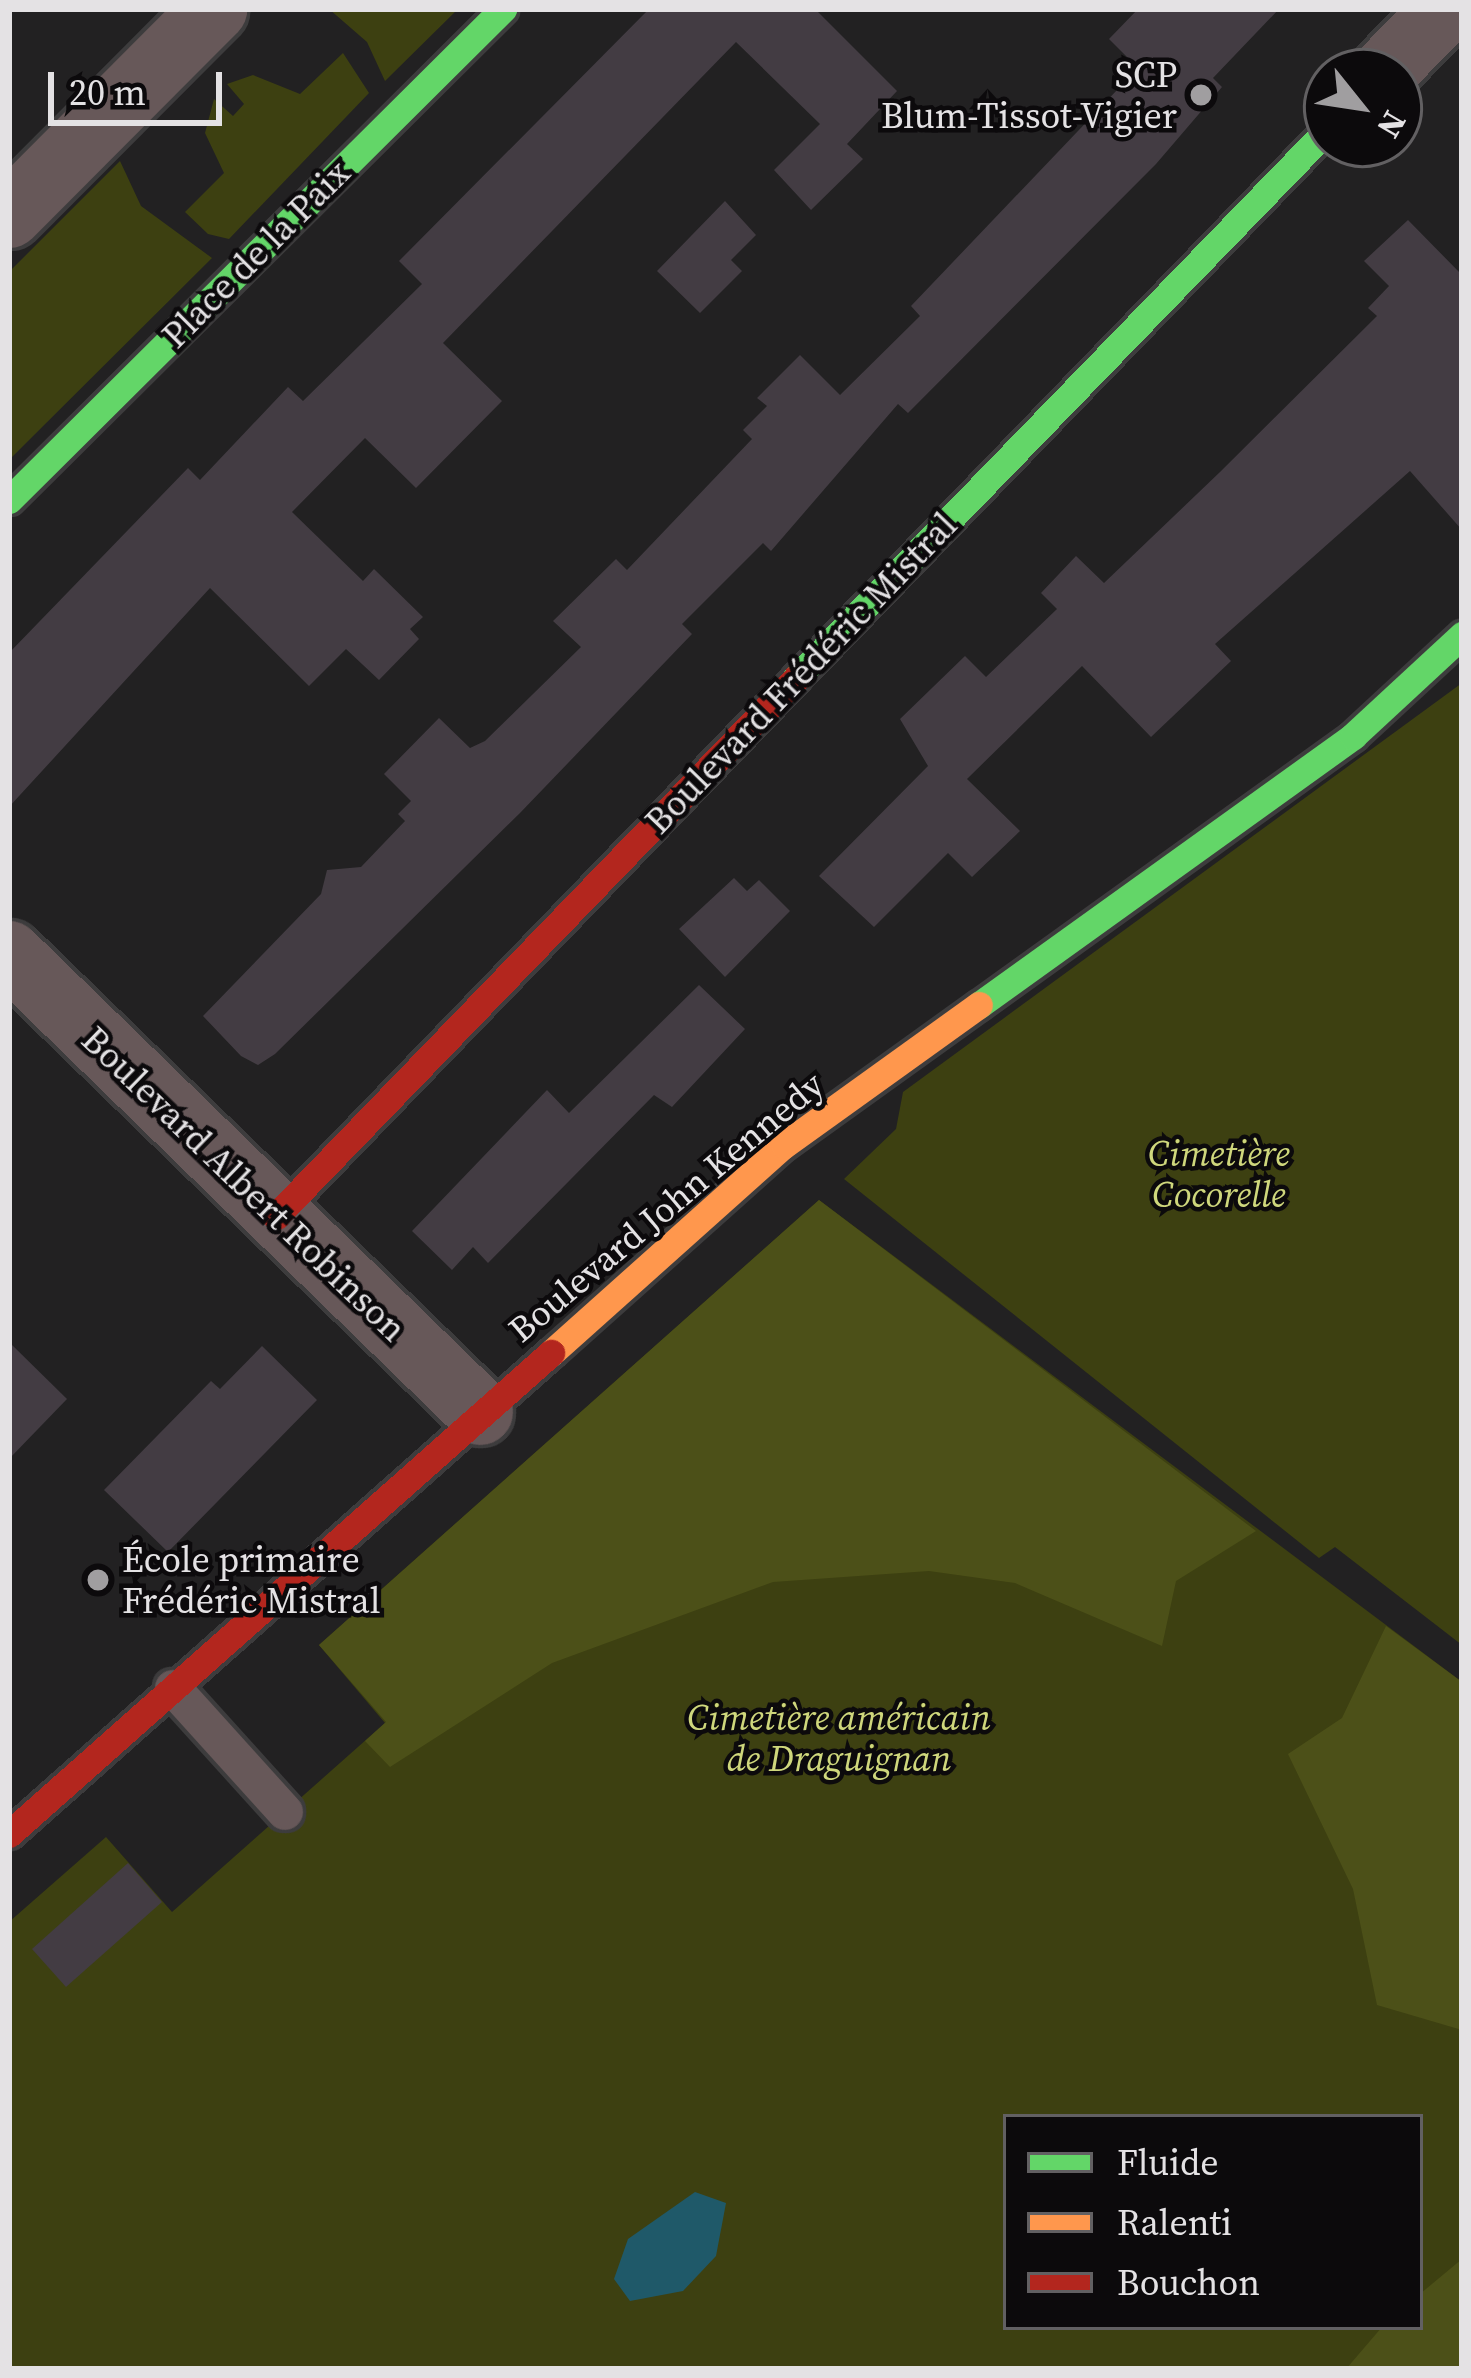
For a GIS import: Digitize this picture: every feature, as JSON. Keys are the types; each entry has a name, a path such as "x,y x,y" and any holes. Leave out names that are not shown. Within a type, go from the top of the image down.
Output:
{"street":[{"path":"9,215 214,9"},
{"name":"Place de la Paix","path":"9,500 503,9"},
{"path":"1407,48 1445,9"},
{"name":"Boulevard Frédéric Mistral","path":"276,1216 1303,155"},
{"name":"Boulevard John Kennedy","path":"9,1834 784,1145 1353,736 1462,635"},
{"name":"Boulevard Albert Robinson","path":"9,954 480,1412"}],"lane":[{"path":"173,1688 285,1812"}],"green space":[{"path":"329,9 458,9 385,81 367,42"},
{"path":"343,53 369,93 229,239 208,234 185,212 224,173 205,133 214,99 233,116 244,104 227,84 253,75 300,94"},
{"path":"120,161 141,206 212,258 9,460 9,272"},
{"name":"Cimetière Cocorelle","path":"1462,683 1462,1645 1335,1547 1319,1558 844,1179 896,1129 903,1092"},
{"name":"Cimetière américain de Draguignan","path":"819,1200 1462,1682 1462,2369 9,2369 9,1922 106,1837 172,1912 385,1723 319,1645"},
{"path":"819,1200 1256,1531 1176,1581 1162,1646 1015,1583 929,1571 773,1582 552,1663 390,1767 365,1741 386,1722 319,1645"},
{"path":"1386,1626 1462,1682 1462,2030 1377,2005 1353,1889 1288,1754 1342,1718"},
{"path":"1462,2259 1462,2369 1346,2369 1379,2330 1423,2330 1423,2292"}],"water":[{"path":"695,2192 726,2203 716,2256 683,2291 630,2301 614,2279 628,2239"}],"building":[{"path":"649,9 815,9 897,91 847,144 863,159 811,210 774,170 820,124 736,42 443,343 502,401 416,488 365,438 292,512 363,581 374,569 423,617 410,629 419,639 379,680 346,649 309,686 210,588 9,807 9,653 188,468 200,480 288,387 303,401 422,284 399,261"},
{"path":"1138,9 1279,9 1213,78 1222,87 1156,164 908,413 898,404 771,551 763,543 682,624 692,634 520,813 275,1054 258,1065 241,1056 203,1016 321,894 327,870 361,867 405,821 398,814 411,801 384,774 439,718 470,748 485,741 581,647 553,621 616,559 627,570 752,439 743,430 767,406 757,398 800,355 840,395 920,316 911,306 1138,68 1109,39"},
{"path":"725,201 756,235 731,260 742,271 700,313 657,271"},
{"path":"1408,220 1462,275 1462,530 1410,471 1215,644 1231,661 1151,737 1082,666 967,779 1020,831 972,877 948,853 874,927 819,876 928,766 900,719 965,656 986,677 1057,609 1041,593 1076,556 1104,583 1220,472 1377,316 1368,308 1389,286 1364,261"},
{"path":"734,878 747,891 759,880 790,911 725,977 679,929"},
{"path":"699,985 745,1029 672,1107 654,1095 488,1263 473,1247 452,1270 412,1231 547,1090 569,1113"},
{"path":"9,1342 67,1399 9,1459"},
{"path":"262,1346 317,1400 168,1552 104,1490 211,1381 220,1389"},
{"path":"128,1863 162,1902 66,1987 32,1949"}],"traffic: fast":[{"path":"9,500 503,9"},
{"path":"796,678 1303,155"},
{"path":"979,1005 1353,736 1462,635"}],"traffic: slow":[{"path":"551,1353 784,1145 979,1005"}],"traffic: jam":[{"path":"276,1216 796,678"},
{"path":"9,1834 551,1353"}],"place":[{"name":"SCP Blum-Tissot-Vigier","path":"1201,95"},
{"name":"École primaire Frédéric Mistral","path":"98,1580"}]}
